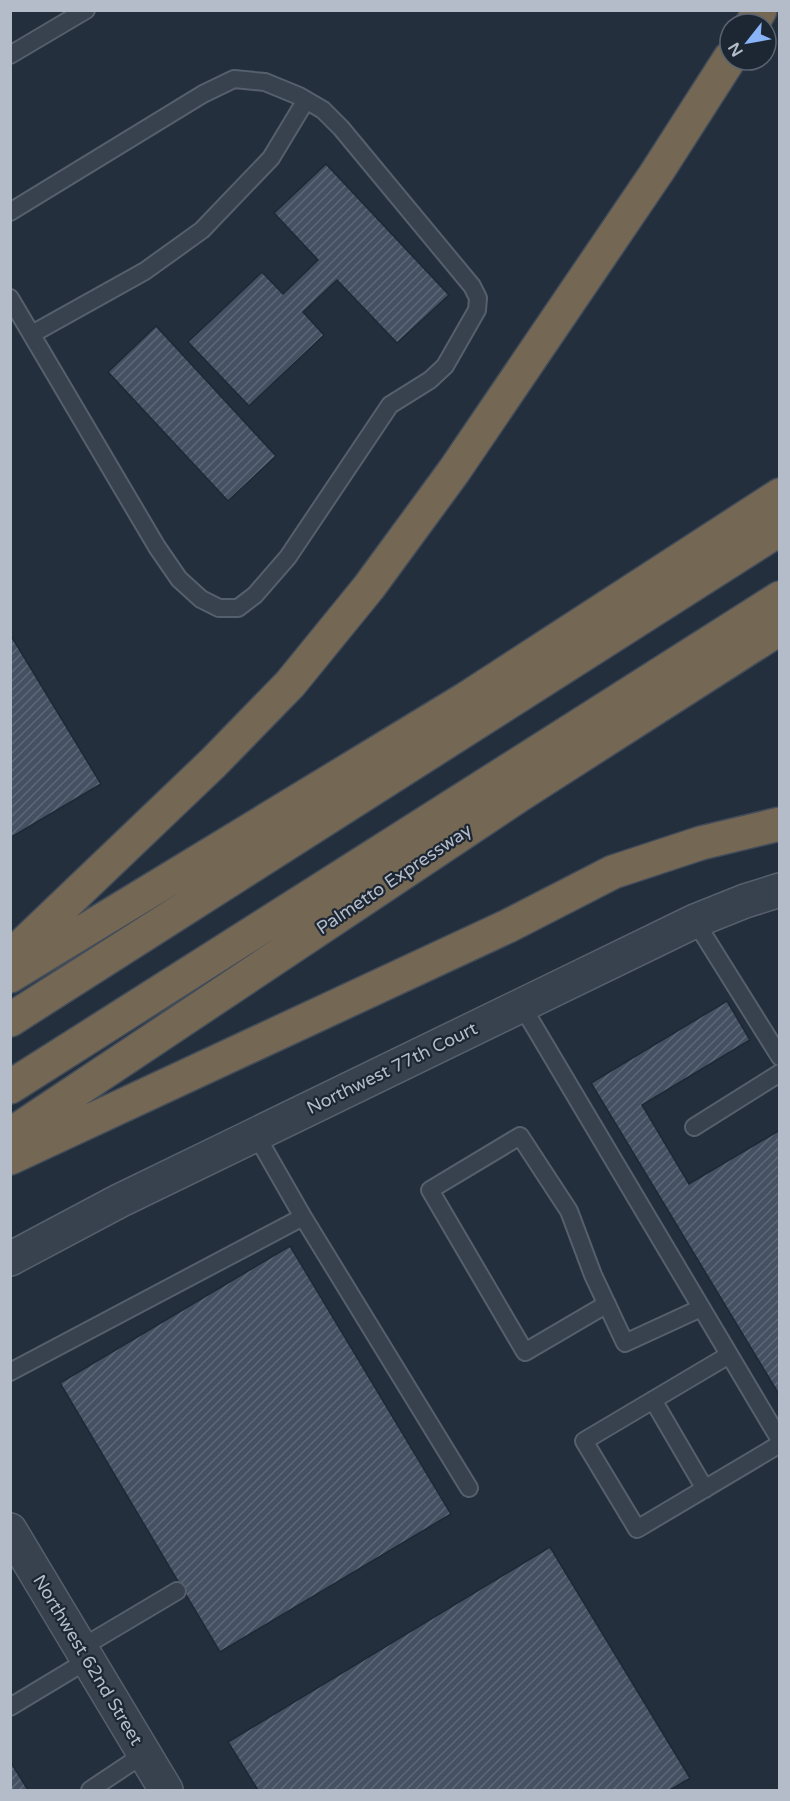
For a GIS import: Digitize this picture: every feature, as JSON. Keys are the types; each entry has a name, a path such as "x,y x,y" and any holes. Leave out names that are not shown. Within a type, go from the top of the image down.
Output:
{"highway":[{"path":"10,957 213,763 290,684 369,587 454,471 657,172 721,72"},
{"path":"10,976 464,700 780,495"},
{"path":"10,1020 780,530"},
{"path":"10,1087 780,598"},
{"name":"Palmetto Expressway","path":"10,1135 521,794 780,628"},
{"path":"10,1158 508,926 613,872 701,843 780,824"}],"street":[{"name":"Northwest 77th Court","path":"10,1258 88,1217 695,921 780,890"},
{"name":"Northwest 62nd Street","path":"12,1537 166,1791"}],"lane":[{"path":"10,56 86,10"},
{"path":"10,212 203,94 234,79 265,82 323,110 341,128 472,286 478,298 477,310 445,366 430,380 390,405 288,557 255,595 238,608 219,609 201,599 178,579 10,298"},
{"path":"32,334 145,271 202,230 271,158 306,100"},
{"path":"695,921 780,1057"},
{"path":"522,1006 729,1355 780,1442 637,1529 584,1441 729,1355"},
{"path":"694,1127 780,1073"},
{"path":"256,1135 303,1217 469,1488"},
{"path":"607,1304 525,1352 430,1190 520,1136 569,1211 625,1343 701,1308"},
{"path":"10,1372 303,1217"},
{"path":"653,1400 705,1489"},
{"path":"10,1707 177,1591"},
{"path":"90,1791 144,1754"}],"building":[{"path":"326,164 449,295 397,343 337,280 303,312 324,335 249,406 188,342 262,272 283,294 318,260 274,213"},
{"path":"156,326 276,456 228,501 108,372"},
{"path":"10,634 101,784 10,838"},
{"path":"727,1001 750,1040 642,1105 689,1184 780,1130 780,1396 591,1083"},
{"path":"290,1246 451,1514 220,1652 60,1383"},
{"path":"550,1547 690,1778 670,1790 258,1790 228,1742"},
{"path":"10,1761 28,1790 10,1790"}]}
